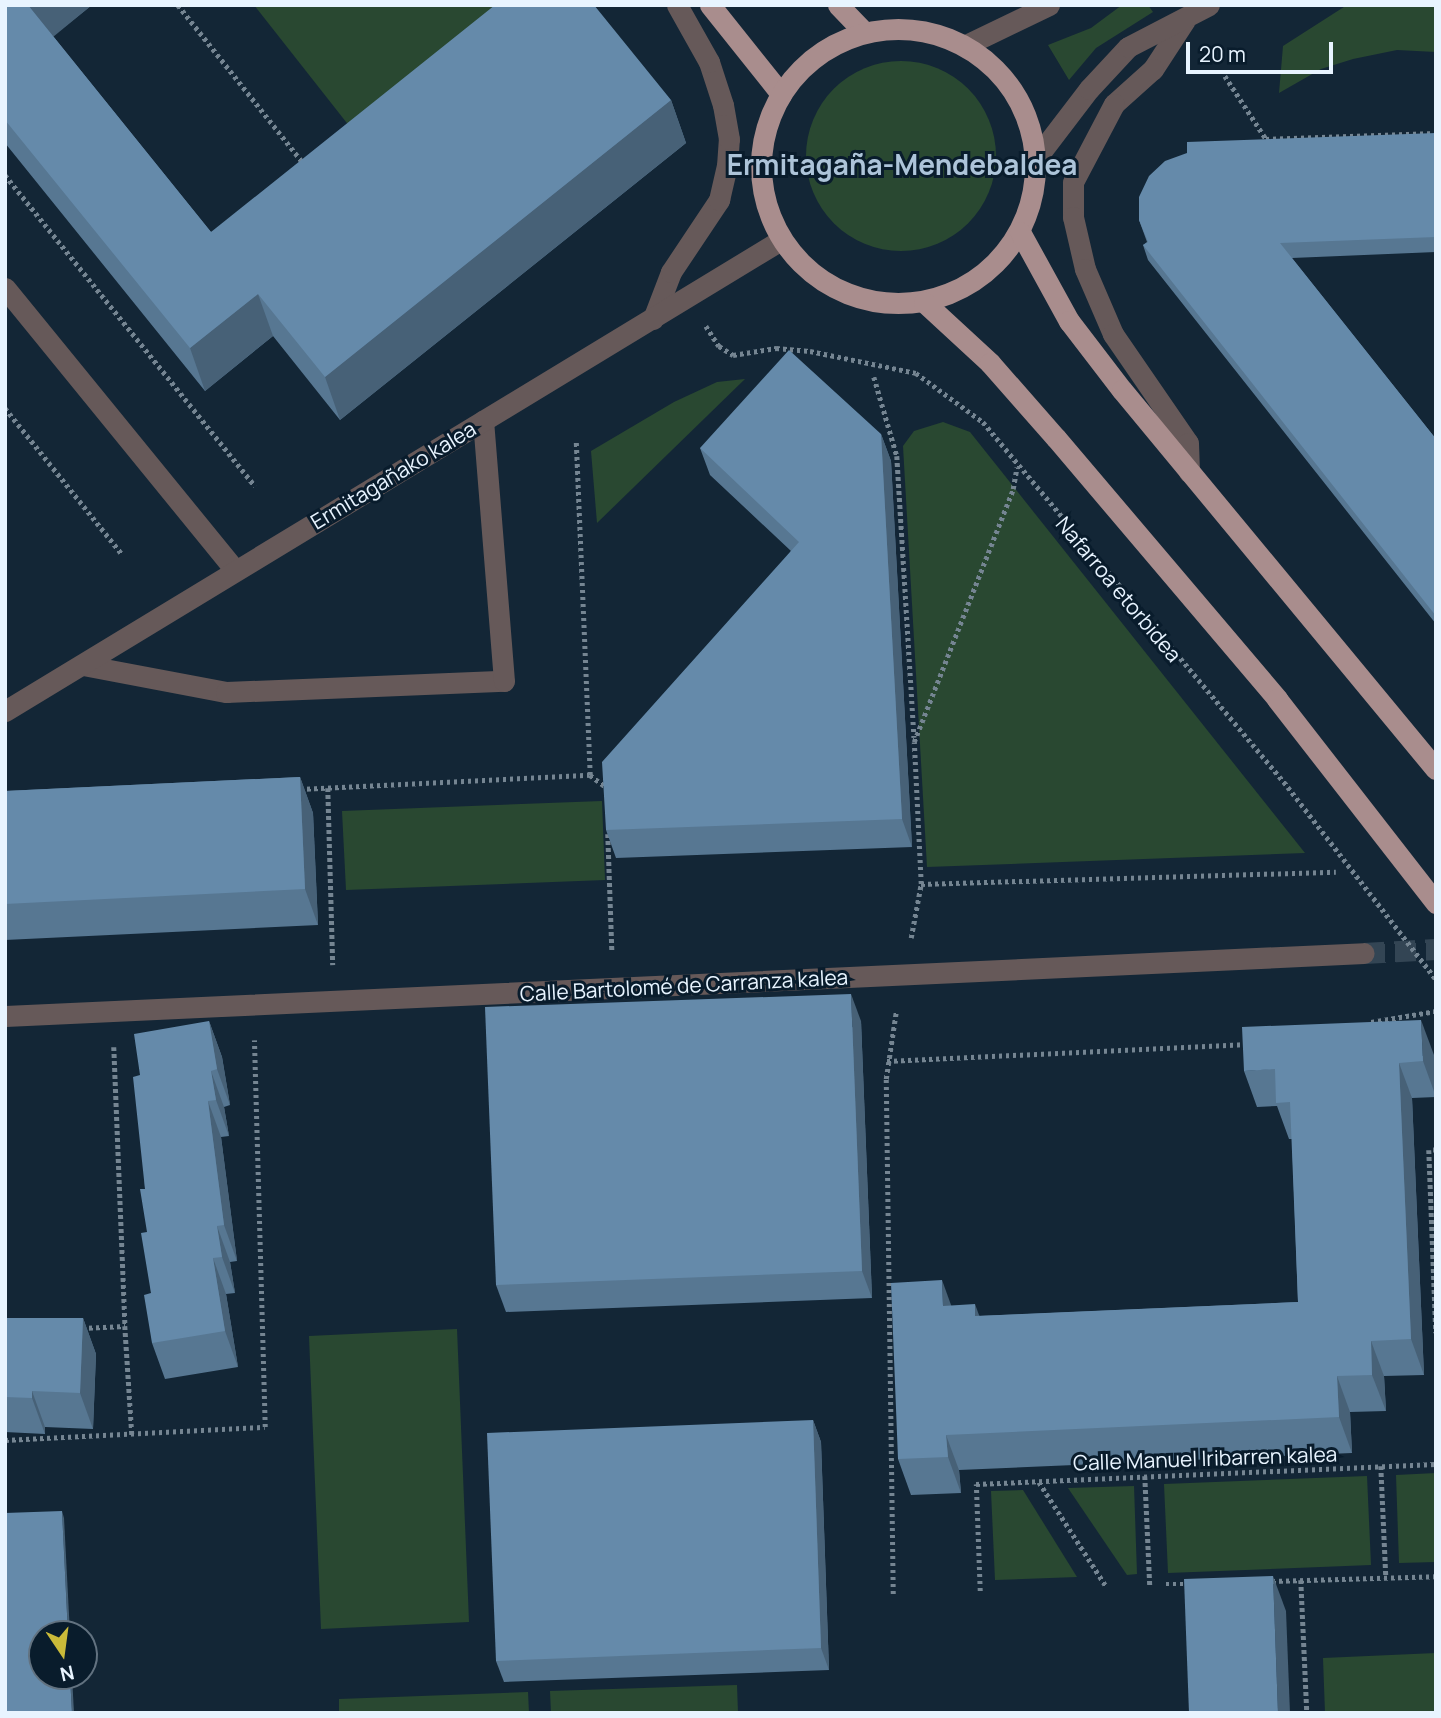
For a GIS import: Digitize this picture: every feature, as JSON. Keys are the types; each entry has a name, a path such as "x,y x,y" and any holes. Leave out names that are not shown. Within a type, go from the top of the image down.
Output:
{"main road":[{"path":"710,5 780,94"},
{"path":"838,5 864,33"},
{"path":"911,29 934,32 966,45 1002,74 1026,112 1037,157 1033,195 1020,232 996,264 963,288 924,302 883,303 843,293 808,271 781,240 765,205 760,167 765,129 780,94 812,59 831,45 864,33 911,29"},
{"path":"1020,232 1069,321 1189,472 1436,769"},
{"path":"924,302 990,363 1056,438 1277,699 1436,903"}],"street":[{"path":"653,319 671,272 719,200 727,166 729,139 723,105 709,62 677,5"},
{"path":"966,45 1049,5"},
{"path":"1037,157 1088,89 1128,47 1185,20 1209,5"},
{"path":"1185,20 1153,69 1114,104 1073,182 1073,217 1085,269 1113,334 1188,443 1189,472"},
{"name":"Ermitagañako kalea","path":"5,711 781,240"},
{"path":"5,288 234,570"},
{"path":"83,666 226,692 504,681 483,422"},
{"name":"Calle Bartolomé de Carranza kalea","path":"5,1016 1364,953"}],"path":[{"path":"178,5 307,168"},
{"path":"1225,76 1266,139 1436,133"},
{"path":"5,175 256,486"},
{"name":"Nafarroa etorbidea","path":"719,346 733,355 776,348 810,351 916,373 983,422 1017,467 1288,787 1436,979"},
{"path":"874,377 897,456 921,884 887,1061 893,1594"},
{"path":"5,408 122,554"},
{"path":"914,742 1013,489 1017,467"},
{"path":"590,775 607,788 607,801"},
{"path":"328,788 334,1001"},
{"path":"608,828 613,988"},
{"path":"921,884 1336,872"},
{"path":"5,1440 265,1427 253,1005"},
{"path":"113,1011 125,1326 132,1435"},
{"path":"1357,1025 1436,1011"},
{"path":"887,1061 1253,1044"},
{"path":"1436,1150 1429,1150 1436,1333"},
{"path":"72,1329 125,1326"},
{"name":"Calle Manuel Iribarren kalea","path":"980,1591 976,1484 1436,1464"},
{"path":"1381,1466 1385,1577"},
{"path":"1145,1476 1150,1585"},
{"path":"1039,1481 1107,1586"},
{"path":"1261,1581 1436,1576"},
{"path":"1301,1580 1307,1713"},
{"path":"1166,1584 1193,1584"}],"green space":[{"path":"254,5 491,5 496,12 350,127"},
{"path":"1122,5 1148,5 1153,12 1096,48 1069,80 1048,45 1091,28"},
{"path":"1347,5 1436,5 1436,52 1397,50 1353,59 1321,69 1279,93 1283,46"},
{"path":"901,61 937,68 968,89 989,120 996,156 989,192 968,223 937,244 901,251 865,244 834,223 813,192 806,156 813,120 834,89 865,68"},
{"path":"745,379 597,523 591,451 674,402 717,382"},
{"path":"943,422 970,432 1305,853 927,867 903,446 914,431"},
{"path":"602,801 605,880 346,890 342,811"},
{"path":"457,1329 469,1622 321,1629 309,1336"},
{"path":"1436,1473 1436,1562 1399,1563 1396,1475"},
{"path":"1367,1476 1371,1565 1168,1573 1164,1484"},
{"path":"1134,1486 1137,1574 1127,1575 1068,1488"},
{"path":"1023,1490 1077,1577 995,1580 991,1491"},
{"path":"1436,1653 1436,1713 1325,1713 1323,1658"},
{"path":"737,1685 738,1713 551,1713 550,1691"},
{"path":"528,1692 529,1713 339,1713 339,1699"}],"building":[{"path":"5,5 28,5 211,232 495,5 594,5 671,100 325,377 258,294 190,348 5,120"},
{"path":"1436,133 1436,237 1280,243 1436,439 1436,616 1143,245 1148,242 1139,220 1139,197 1149,176 1165,161 1187,153 1187,142"},
{"path":"789,350 881,434 902,819 606,830 602,762 799,542 700,448"},
{"path":"300,777 305,889 5,904 5,791"},
{"path":"851,994 862,1271 496,1285 485,1007"},
{"path":"1421,1020 1423,1061 1399,1063 1411,1339 1371,1341 1372,1375 1337,1376 1339,1417 946,1435 948,1457 898,1459 891,1283 942,1280 943,1306 975,1304 975,1316 1298,1302 1290,1102 1276,1103 1275,1069 1244,1071 1242,1027"},
{"path":"209,1021 217,1069 211,1071 216,1100 208,1101 224,1225 217,1226 222,1257 213,1258 225,1331 152,1343 144,1295 151,1293 141,1233 147,1232 140,1189 145,1189 133,1077 140,1075 134,1034"},
{"path":"5,1318 83,1318 80,1393 32,1391 32,1398 5,1397"},
{"path":"813,1420 821,1648 496,1661 487,1433"},
{"path":"62,1511 67,1620 28,1620 28,1690 71,1690 72,1713 5,1713 5,1513"},
{"path":"1273,1576 1278,1713 1189,1713 1184,1579"}],"tunnel":[{"path":"1364,953 1436,949"}],"district":[{"name":"Ermitagaña-Mendebaldea","path":"902,164"}]}
